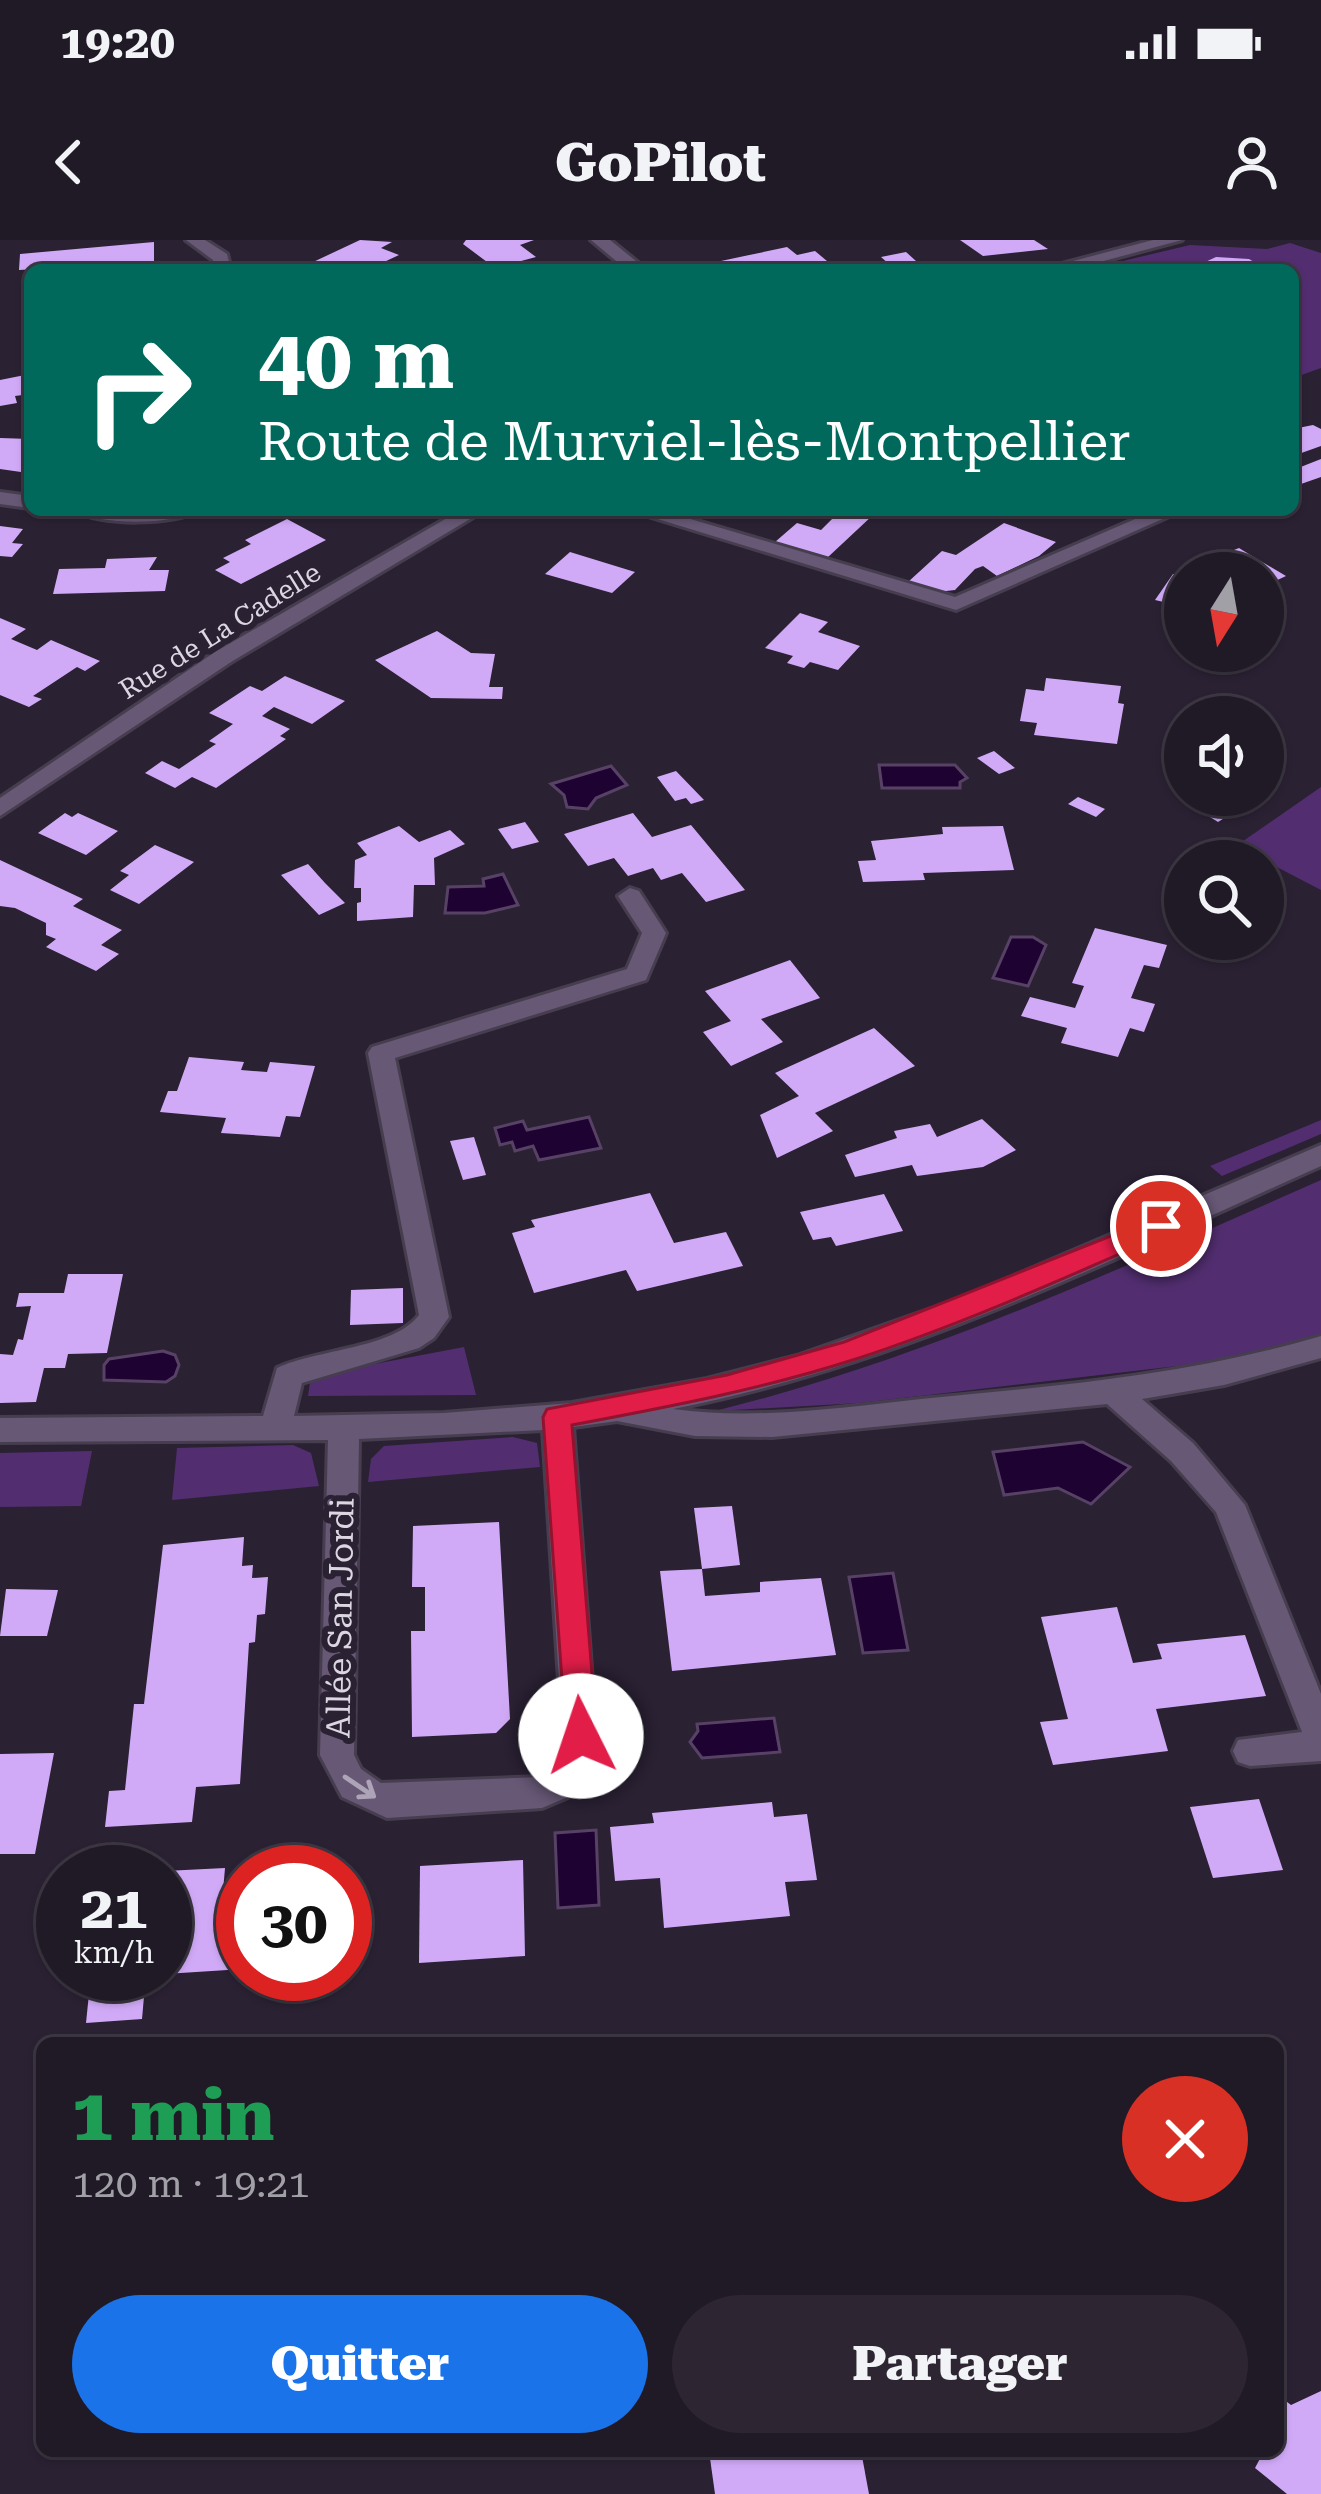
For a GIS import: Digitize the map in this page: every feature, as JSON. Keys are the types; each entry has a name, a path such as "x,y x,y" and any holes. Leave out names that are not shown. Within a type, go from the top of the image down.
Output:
{"street":[{"path":"194,240 221,258 222,264"},
{"path":"599,240 630,264"},
{"path":"1073,264 1174,240"},
{"name":"Rue de La Cadelle","path":"0,809 223,657 465,516"},
{"path":"658,516 956,604 1159,516"},
{"path":"276,1428 288,1376 320,1361 406,1343 428,1330 434,1317 381,1053 637,974 654,932 630,896"},
{"path":"0,1430 344,1429 618,1409 727,1385 850,1350 1041,1278 1321,1155"},
{"path":"618,1409 660,1422 848,1419 1115,1393 1321,1347"},
{"path":"1115,1393 1182,1452 1228,1505 1321,1736"},
{"name":"Allée San Jordi","path":"344,1429 337,1755 344,1778 362,1793 387,1802 409,1801 542,1792 570,1780 581,1761 557,1417"},
{"path":"1250,1751 1321,1746"}],"shaded area":[{"path":"1290,243 1321,253 1321,368 1299,376 1299,264 1110,264 1190,245 1267,249"},
{"path":"879,765 955,765 967,778 960,788 882,788"},
{"path":"611,766 627,785 596,798 588,809 567,807 564,795 551,784"},
{"path":"1321,787 1321,890 1284,871 1284,840 1245,840"},
{"path":"503,874 518,905 485,913 445,913 448,887 484,886 483,879"},
{"path":"1011,937 1033,937 1046,945 1028,986 993,978"},
{"path":"589,1117 601,1148 539,1160 533,1146 515,1151 512,1142 500,1145 495,1128 523,1121 527,1130"},
{"path":"1321,1120 1321,1134 1222,1176 1210,1166"},
{"path":"1321,1180 1321,1335 1203,1363 860,1403 715,1411 948,1338"},
{"path":"464,1347 476,1395 308,1396 311,1376"},
{"path":"163,1351 175,1355 179,1365 166,1382 104,1380 109,1359"},
{"path":"513,1437 537,1443 540,1467 368,1482 371,1459 384,1446"},
{"path":"1083,1442 1130,1467 1091,1504 1058,1488 1004,1495 993,1452"},
{"path":"293,1445 311,1453 319,1486 172,1500 177,1448"},
{"path":"92,1451 81,1506 0,1507 0,1453"},
{"path":"893,1573 908,1650 863,1653 849,1577"},
{"path":"774,1718 780,1752 702,1758 690,1742 697,1724"},
{"path":"596,1830 599,1905 558,1908 555,1833"}],"building":[{"path":"360,240 392,242 381,248 399,255 380,264 311,263"},
{"path":"466,240 534,240 520,245 536,257 490,264 463,244"},
{"path":"960,240 1034,240 1048,249 983,256"},
{"path":"154,242 154,263 24,264 24,270 19,270 20,254"},
{"path":"787,247 797,255 815,251 831,264 724,264 721,261"},
{"path":"906,252 916,261 889,264 881,257"},
{"path":"1216,257 1258,264 1201,264"},
{"path":"24,375 24,395 15,396 17,403 0,406 0,380"},
{"path":"1299,428 1321,429 1321,446 1299,454"},
{"path":"0,438 24,439 24,469 0,469"},
{"path":"1321,459 1321,477 1301,484 1299,468"},
{"path":"835,516 872,516 827,558 775,542 797,523 821,530"},
{"path":"287,519 326,540 241,584 215,570 230,562 223,558 251,544 245,540"},
{"path":"1004,523 1056,542 1039,556 997,576 983,566 975,569 955,590 937,592 908,582 942,551 956,555"},
{"path":"0,526 23,529 12,543 23,544 12,557 0,556"},
{"path":"570,552 635,572 612,593 545,574"},
{"path":"157,557 149,570 169,570 165,591 53,594 59,569 105,568 107,559"},
{"path":"800,613 828,622 818,632 860,646 838,670 810,662 804,668 787,663 793,656 765,648"},
{"path":"0,618 26,629 11,639 37,650 51,640 100,661 85,671 77,667 33,696 42,699 29,707 0,695"},
{"path":"437,631 471,653 495,654 489,687 503,687 502,699 431,698 375,660"},
{"path":"285,676 345,701 312,724 274,707 262,716 290,729 280,736 286,739 216,788 192,777 175,788 145,773 162,761 179,769 216,744 209,741 233,724 209,713 250,686 262,691"},
{"path":"1046,678 1121,686 1118,703 1124,704 1117,744 1034,735 1037,723 1020,721 1026,689 1044,691"},
{"path":"994,751 1015,768 999,774 977,758"},
{"path":"676,771 704,800 675,801 657,777"},
{"path":"1078,797 1105,809 1096,817 1068,804"},
{"path":"65,813 72,817 78,813 118,831 86,855 38,833"},
{"path":"633,813 652,837 691,825 745,890 706,902 682,873 661,880 653,868 628,876 614,858 588,866 564,834"},
{"path":"525,822 539,842 512,849 498,829"},
{"path":"399,826 419,842 450,830 465,844 434,858 435,885 414,885 413,917 357,921 361,888 354,888 355,860 367,855 357,843"},
{"path":"1003,826 1014,870 923,873 925,880 863,882 858,861 876,860 871,841 943,834 942,827"},
{"path":"155,845 194,862 139,904 110,890 129,875 120,871"},
{"path":"0,860 83,899 73,906 122,930 101,945 119,954 96,971 46,947 56,939 46,935 46,923 0,906"},
{"path":"308,864 345,903 319,915 281,875"},
{"path":"1095,928 1164,944 1159,968 1144,965 1131,998 1155,1004 1144,1032 1130,1028 1118,1057 1061,1043 1067,1028 1021,1016 1030,997 1075,1008 1084,986 1072,983"},
{"path":"790,960 820,998 761,1019 783,1042 731,1066 703,1032 731,1021 705,991"},
{"path":"874,1028 915,1066 815,1113 833,1131 777,1158 760,1115 799,1096 775,1073"},
{"path":"189,1057 244,1062 241,1070 267,1072 270,1062 315,1066 300,1117 286,1116 280,1137 221,1133 226,1118 160,1112 168,1091 177,1091"},
{"path":"982,1119 1016,1150 983,1167 917,1176 912,1165 855,1177 845,1155 897,1138 894,1131 930,1124 937,1137"},
{"path":"474,1137 486,1175 463,1180 450,1141"},
{"path":"650,1193 674,1243 726,1232 743,1266 637,1291 626,1270 534,1293 512,1233 535,1227 531,1220"},
{"path":"884,1194 903,1231 836,1246 831,1237 813,1240 800,1212"},
{"path":"68,1274 123,1274 107,1353 68,1354 65,1368 44,1368 36,1402 0,1403 0,1354 13,1355 18,1339 23,1340 31,1306 16,1307 19,1293 64,1293"},
{"path":"403,1288 403,1323 350,1325 351,1290"},
{"path":"732,1506 740,1565 702,1569 694,1508"},
{"path":"499,1522 510,1719 496,1733 412,1737 411,1631 425,1631 425,1587 412,1587 413,1526"},
{"path":"244,1537 242,1566 253,1565 252,1578 268,1577 265,1614 257,1615 255,1642 249,1643 240,1784 196,1787 192,1822 105,1827 109,1791 125,1790 134,1704 144,1704 163,1545"},
{"path":"702,1569 705,1596 760,1592 760,1582 821,1578 836,1655 672,1671 660,1571"},
{"path":"6,1589 58,1590 47,1636 0,1636"},
{"path":"1117,1607 1133,1663 1162,1659 1157,1644 1245,1635 1266,1696 1156,1709 1168,1751 1053,1765 1040,1722 1068,1719 1041,1617"},
{"path":"54,1753 35,1854 0,1854 0,1754"},
{"path":"1259,1799 1283,1870 1213,1878 1190,1807"},
{"path":"772,1802 774,1817 807,1814 817,1880 785,1882 790,1916 664,1928 660,1878 615,1881 610,1827 654,1823 652,1813"},
{"path":"523,1860 525,1956 419,1963 420,1866"},
{"path":"216,1868 216,1971 192,1972 192,1870"},
{"path":"88,2001 144,2001 142,2019 86,2023"},
{"path":"1321,2391 1321,2494 1287,2494 1255,2468 1261,2457 1284,2457 1284,2400 1291,2405"},
{"path":"710,2457 862,2457 869,2494 715,2494"}],"route":[{"path":"581,1736 557,1417 727,1385 850,1350 1006,1292 1161,1226"}]}
